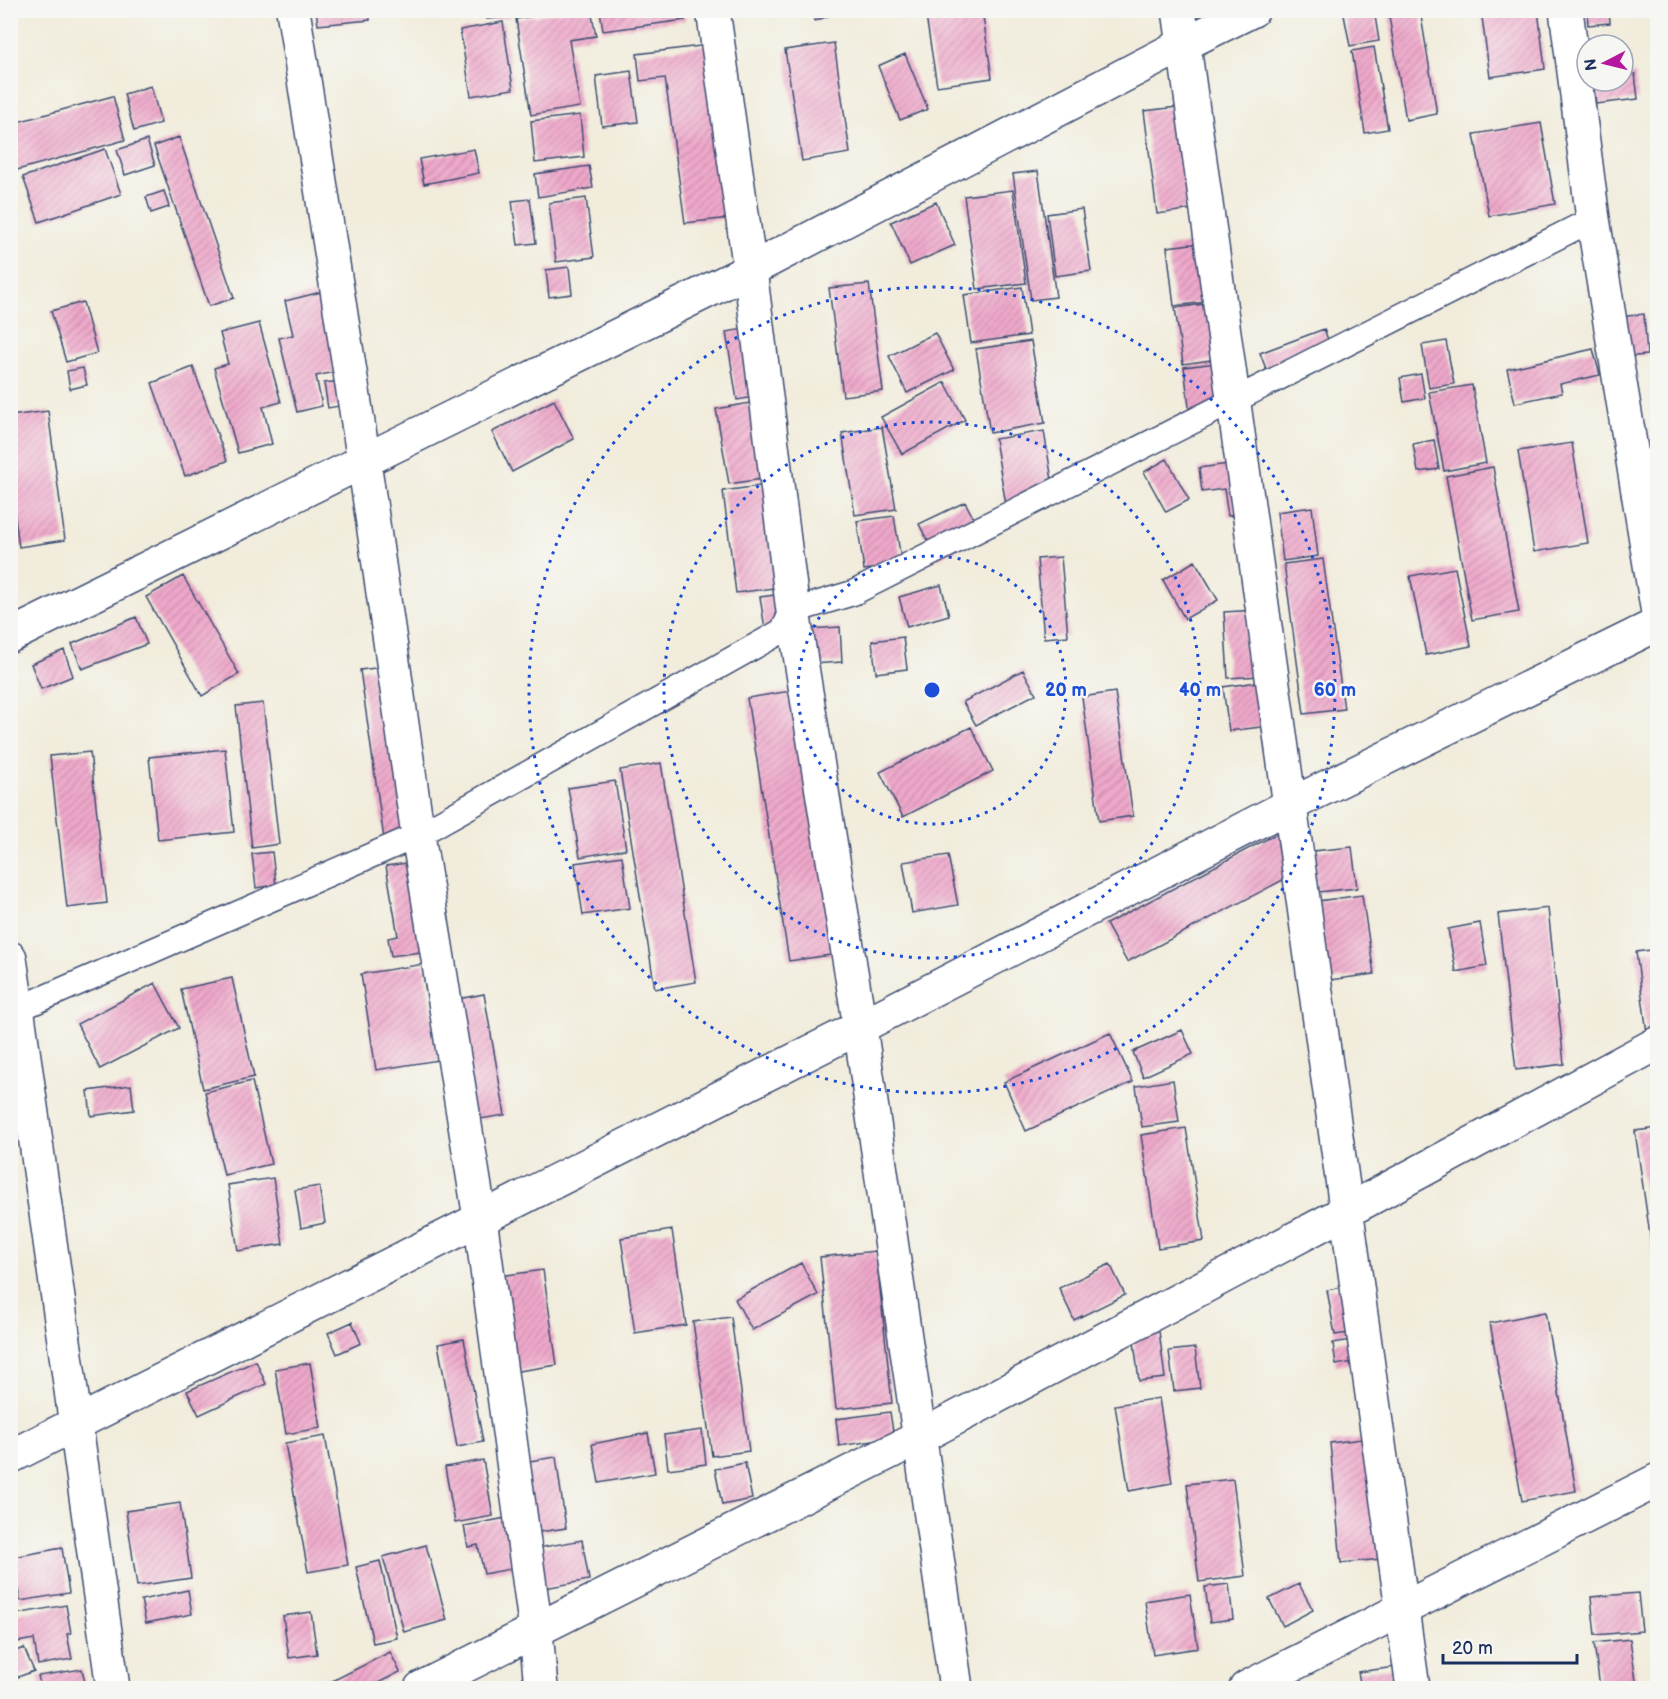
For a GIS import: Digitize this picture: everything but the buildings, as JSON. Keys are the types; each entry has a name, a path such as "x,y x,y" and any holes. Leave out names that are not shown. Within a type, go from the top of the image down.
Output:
{"street":[{"path":"293,10 364,461 418,836 480,1218 536,1631 541,1689"},
{"path":"713,10 750,270 794,611 860,1027 956,1689"},
{"path":"1179,10 1413,1689"},
{"path":"10,636 750,270 1253,10"},
{"path":"1566,10 1593,219 1658,613"},
{"path":"10,1456 860,1027 1290,805 1658,624"},
{"path":"10,958 113,1689"},
{"path":"422,1689 920,1437 1658,1043"},
{"path":"1246,1689 1658,1480"}],"lane":[{"path":"16,1010 418,836 783,631 794,611 853,593 1593,219"}]}
